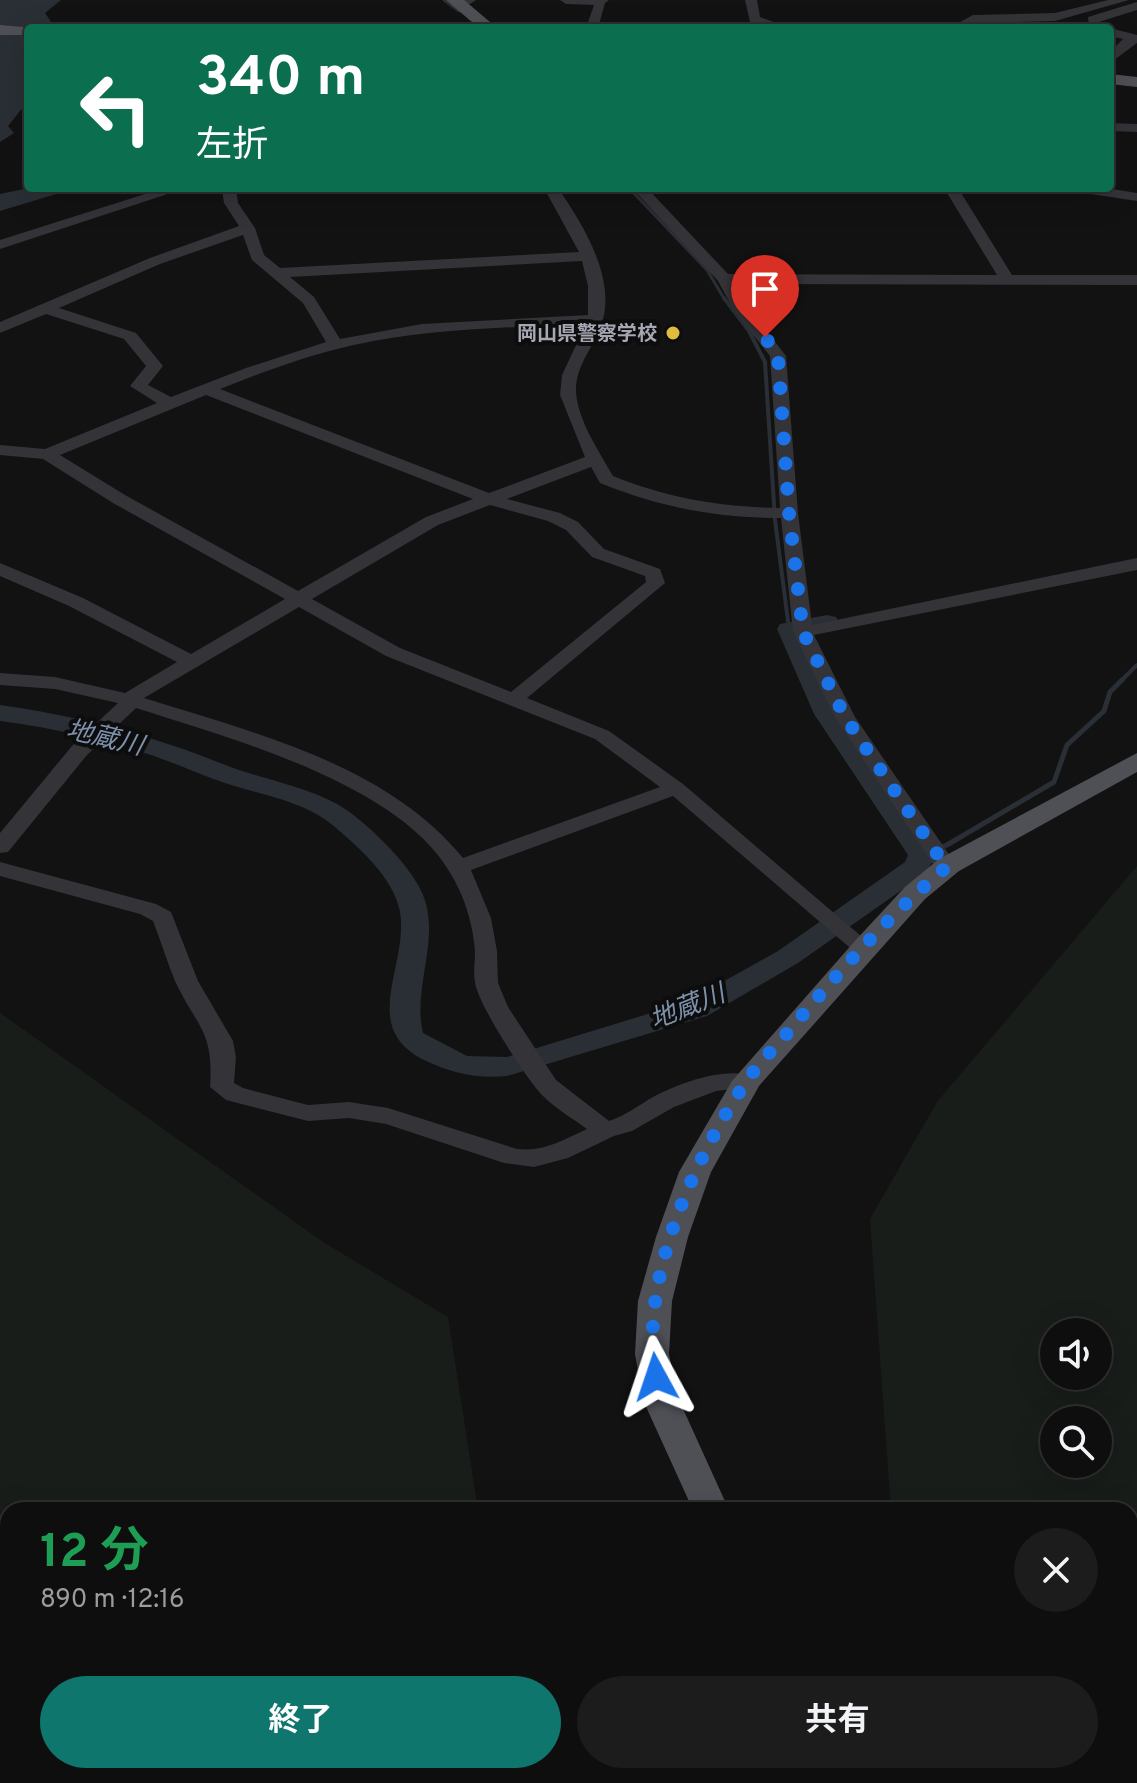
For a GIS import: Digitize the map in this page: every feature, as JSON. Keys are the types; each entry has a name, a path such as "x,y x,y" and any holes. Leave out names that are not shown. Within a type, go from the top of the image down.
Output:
{"main road":[{"path":"460,1 485,24"},
{"path":"0,30 24,30"},
{"path":"1114,81 1137,84"},
{"path":"707,1502 661,1400 652,1354 655,1301 672,1237 695,1172 747,1081 915,893 949,865 1137,761"}],"street":[{"path":"566,0 601,1 593,24"},
{"path":"751,0 754,19 771,24"},
{"path":"963,24 973,19 1055,17 1123,0"},
{"path":"1094,24 1092,20 1137,6"},
{"path":"1114,33 1134,39"},
{"path":"1114,55 1134,39"},
{"path":"1114,56 1137,55"},
{"path":"1114,127 1137,128"},
{"path":"0,245 166,192"},
{"path":"230,192 231,203 248,228 257,257 309,300 336,345"},
{"path":"554,192 575,221 589,256 596,299 595,319 571,368 568,395 606,479 662,501 696,509 789,513"},
{"path":"643,192 724,279 741,309 778,356 789,513 803,632 845,717 940,858 949,865"},
{"path":"953,192 1007,279"},
{"path":"1104,192 1137,197"},
{"path":"0,328 43,308 248,228"},
{"path":"273,273 589,256"},
{"path":"724,279 1137,280"},
{"path":"43,308 130,336 155,366 138,386 171,404"},
{"path":"47,454 208,390 336,345 422,329 595,319"},
{"path":"208,390 488,499 554,517 572,526 598,553 653,573 656,583 513,700"},
{"path":"0,450 47,454 295,600 393,652 602,735 676,788 864,948"},
{"path":"0,847 85,743 132,699 432,521 595,459"},
{"path":"803,632 1137,564"},
{"path":"0,569 76,602 191,662"},
{"path":"0,679 64,683 132,699 270,746 351,781 407,816 442,845 458,867 481,923 486,950 487,986 547,1086 605,1130"},
{"path":"458,867 676,788"},
{"path":"0,869 148,909 163,917 187,981 221,1041 224,1057 222,1087 235,1094 308,1113 349,1110 388,1116 513,1157 534,1159 623,1125 665,1101 713,1083 747,1081"}],"shaded area":[{"path":"0,0 61,0 45,13 50,24 24,24 24,106 8,126 14,133 0,142"},
{"path":"24,189 24,192 63,192 0,211 0,194"},
{"path":"1137,866 1137,1502 890,1502 870,1219 937,1102"},
{"path":"0,1013 323,1242 448,1317 477,1502 0,1502"}],"waterway":[{"path":"444,0 459,11"},
{"path":"633,192 707,270 725,300"},
{"path":"724,298 749,331 765,362 775,520 789,629"},
{"name":"地蔵川","path":"0,713 63,723 145,744 233,777 303,798 341,818 391,868 409,893 415,933 404,1013 410,1036 424,1048 456,1063 486,1068 507,1067 697,1009 788,957 916,867 922,855 827,714 789,629 827,622"},
{"path":"922,855 947,845 1054,782 1067,745 1104,711 1110,692 1137,665"}],"place":[{"name":"岡山県警察学校","path":"673,333"}],"route":[{"path":"656,1377 652,1354 655,1301 672,1237 695,1172 747,1081 915,893 949,865 940,858 845,717 803,632 789,513 778,356 765,337"}]}
